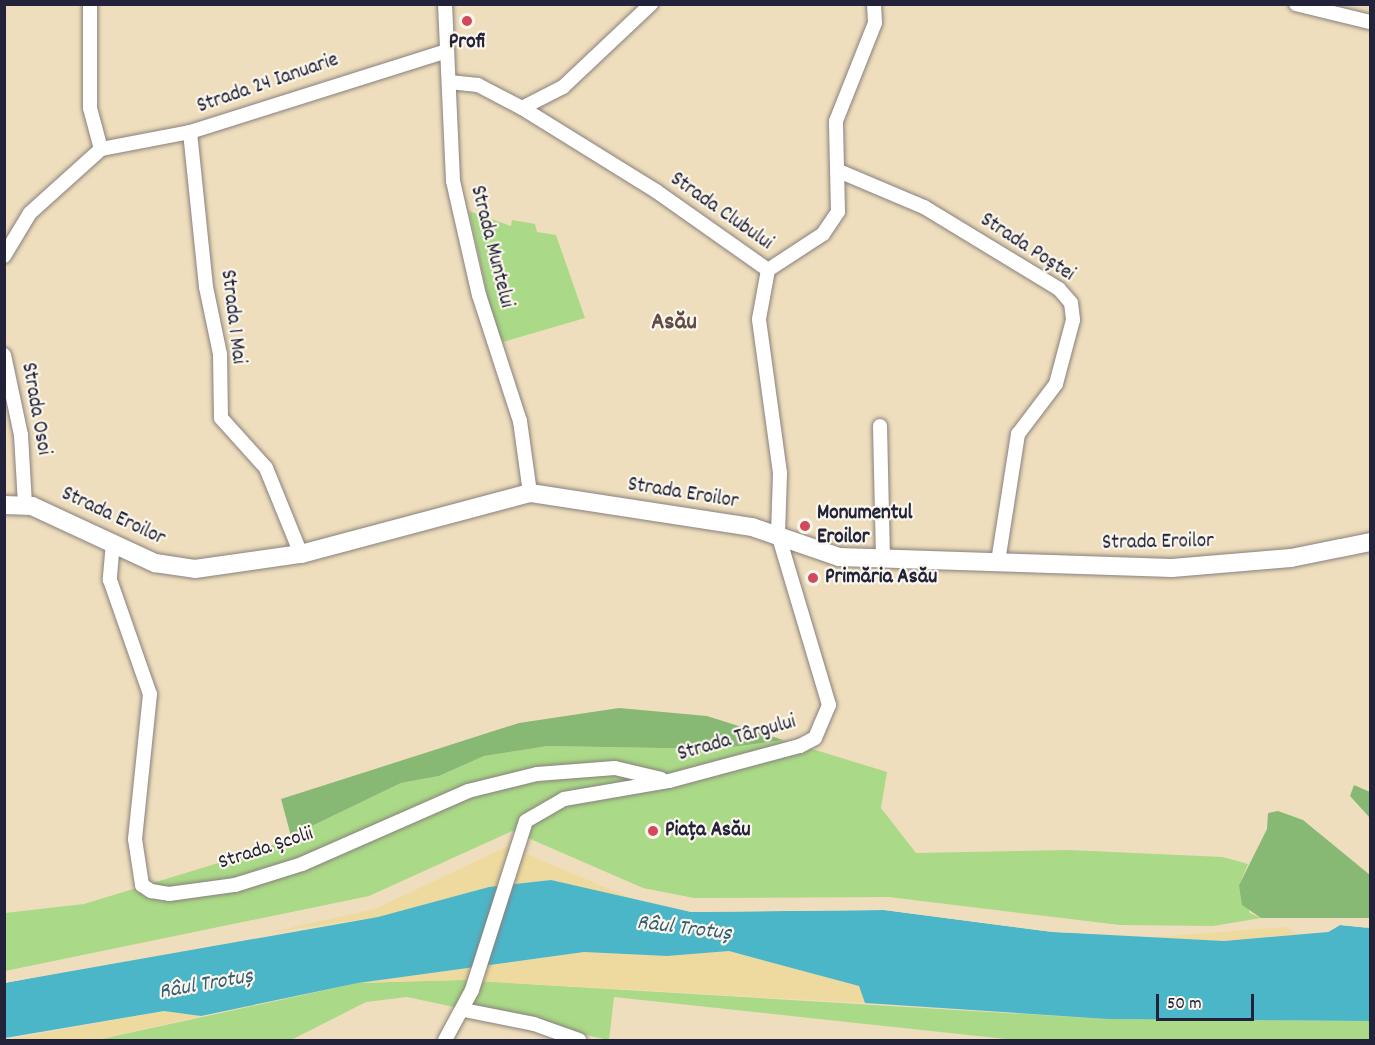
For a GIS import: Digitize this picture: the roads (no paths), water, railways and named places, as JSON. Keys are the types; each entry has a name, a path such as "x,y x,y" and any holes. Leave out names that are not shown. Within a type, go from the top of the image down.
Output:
{"main road":[{"name":"Strada Eroilor","path":"4,505 25,505 180,569 224,568 301,554 530,494 778,534 823,555 883,559 1195,567 1291,558 1371,542"}],"street":[{"path":"4,256 30,213 101,149 90,108 90,4"},
{"name":"Strada Muntelui","path":"445,4 455,191 479,296 520,421 530,494"},
{"path":"522,108 563,87 651,4"},
{"path":"768,270 830,227 838,212 841,172 836,121 875,23 874,4"},
{"path":"1296,4 1371,22"},
{"name":"Strada 24 Ianuarie","path":"101,149 190,132 447,51"},
{"name":"Strada Clubului","path":"449,82 478,85 522,108 656,191 768,270 759,319 780,473 778,534"},
{"name":"Strada 1 Mai","path":"190,132 205,279 220,354 221,418 266,468 301,554"},
{"name":"Strada Poștei","path":"841,172 924,207 1059,290 1071,303 1073,320 1056,384 1018,434 998,561"},
{"name":"Strada Osoi","path":"4,356 21,435 25,505"},
{"path":"880,426 883,559"},
{"name":"Strada Târgului","path":"445,1041 464,1010 472,990 514,846 526,822 564,799 669,780 800,746 815,738 826,720 825,680 778,534"},
{"name":"Strada Școlii","path":"113,542 110,580 150,694 135,839 142,885 151,891 169,894 235,885 302,864 468,791 537,774 615,768 669,780"},
{"path":"464,1010 534,1024 579,1041"}],"water":[{"name":"Râul Trotuș","path":"551,880 691,912 884,910 1053,932 1224,941 1328,932 1340,925 1370,928 1370,1021 1107,1019 865,1003 859,986 729,951 667,956 584,952 358,983 201,1016 164,1011 5,1038 4,983 378,917 489,887"}],"place":[{"name":"Profi","path":"467,21"},
{"name":"Monumentul Eroilor","path":"805,526"},
{"name":"Primăria Asău","path":"813,578"},
{"name":"Piața Asău","path":"653,831"}],"district":[{"name":"Asău","path":"674,324"}]}
